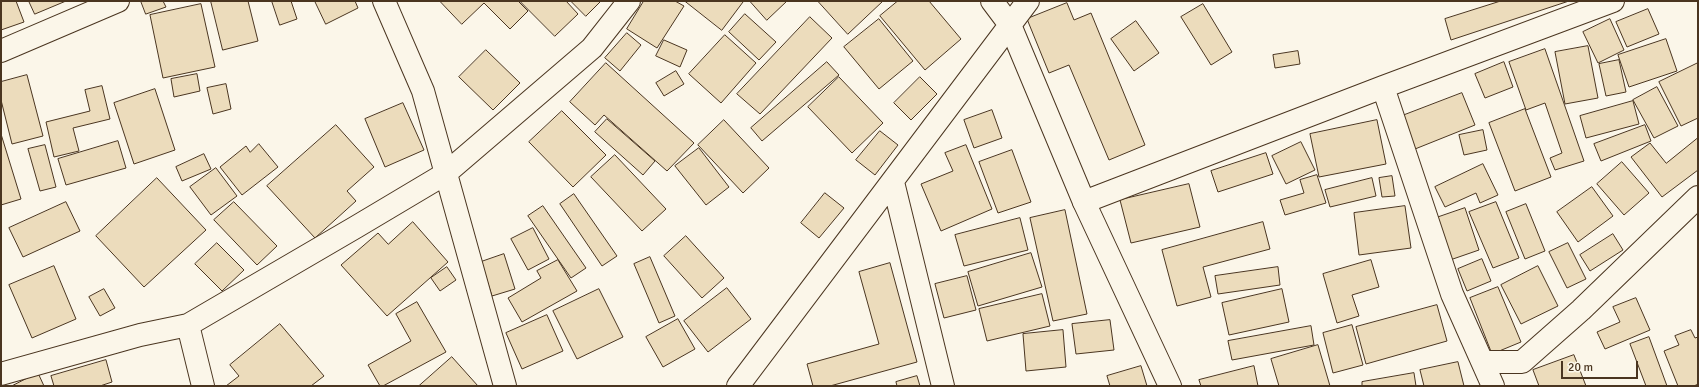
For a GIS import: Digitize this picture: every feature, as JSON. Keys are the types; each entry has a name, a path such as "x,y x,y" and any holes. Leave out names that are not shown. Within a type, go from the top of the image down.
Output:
{"street":[{"path":"1,51 118,1"},
{"path":"384,1 423,91 505,386"},
{"path":"1,374 140,335 188,325 445,174 592,48 629,1"},
{"path":"992,1 1010,25 1084,202 1170,386"},
{"path":"738,386 1028,1"},
{"path":"1084,202 1383,87 1613,1"},
{"path":"1383,87 1452,294 1493,386"},
{"path":"893,182 943,386"},
{"path":"1482,362 1522,362 1581,310 1698,197"},
{"path":"188,325 203,386"}],"building":[{"path":"1,1 16,1 24,22 1,30"},
{"path":"29,1 66,1 35,14"},
{"path":"141,1 163,1 166,7 146,14"},
{"path":"211,1 248,1 258,41 223,50"},
{"path":"272,1 291,1 297,19 280,25"},
{"path":"315,1 355,1 358,8 326,24"},
{"path":"440,1 518,1 528,11 510,29 484,3 462,24"},
{"path":"520,1 566,1 578,14 555,36"},
{"path":"571,1 601,1 586,16"},
{"path":"644,1 675,1 684,6 657,48 627,29"},
{"path":"685,1 742,1 743,2 722,30"},
{"path":"750,1 787,1 767,20"},
{"path":"818,1 883,1 848,34"},
{"path":"898,1 929,1 961,39 925,70 880,16"},
{"path":"1501,1 1569,1 1451,40 1445,19"},
{"path":"1067,3 1074,20 1091,13 1145,145 1109,160 1069,65 1049,73 1027,19"},
{"path":"201,4 215,67 163,78 150,15"},
{"path":"1203,4 1232,52 1211,65 1181,17"},
{"path":"1648,9 1659,34 1627,47 1616,22"},
{"path":"745,14 776,42 759,60 729,32"},
{"path":"810,17 832,38 760,114 737,94"},
{"path":"879,19 913,61 879,89 844,47"},
{"path":"1610,19 1624,50 1598,63 1583,32"},
{"path":"1136,21 1159,53 1134,71 1111,39"},
{"path":"627,33 641,45 620,71 605,58"},
{"path":"725,35 756,63 721,103 689,74"},
{"path":"1666,39 1677,71 1629,87 1618,55"},
{"path":"664,40 687,50 680,67 656,56"},
{"path":"1588,46 1598,98 1565,104 1555,52"},
{"path":"1545,49 1584,161 1555,170 1550,158 1562,153 1545,103 1526,110 1509,62"},
{"path":"486,50 520,83 493,110 459,77"},
{"path":"1298,51 1300,64 1275,68 1273,55"},
{"path":"1619,60 1626,92 1606,96 1599,64"},
{"path":"827,62 839,75 762,141 751,128"},
{"path":"1504,62 1513,87 1485,98 1475,74"},
{"path":"606,63 694,143 667,171 604,115 595,125 570,102"},
{"path":"1698,63 1698,118 1681,126 1659,82"},
{"path":"676,71 684,84 664,96 656,83"},
{"path":"197,74 200,91 174,97 171,79"},
{"path":"27,75 43,136 12,144 1,100 1,82"},
{"path":"839,77 883,123 852,153 808,107"},
{"path":"920,77 937,94 911,120 894,103"},
{"path":"226,84 231,109 213,114 207,88"},
{"path":"102,86 110,119 73,128 79,151 54,157 46,122 90,111 85,90"},
{"path":"1657,87 1678,126 1654,138 1633,100"},
{"path":"155,89 175,150 134,164 114,103"},
{"path":"1462,93 1475,125 1415,149 1402,116"},
{"path":"1633,101 1639,124 1586,138 1580,116"},
{"path":"403,103 424,150 385,167 365,119"},
{"path":"1525,109 1551,177 1515,191 1489,123"},
{"path":"992,110 1002,138 974,148 964,120"},
{"path":"562,111 606,155 573,187 529,142"},
{"path":"607,119 655,161 643,175 595,132"},
{"path":"724,120 769,168 743,193 698,145"},
{"path":"1377,120 1386,164 1319,177 1310,134"},
{"path":"336,125 374,167 347,191 356,201 315,238 267,186"},
{"path":"1645,125 1651,141 1601,161 1594,144"},
{"path":"1483,130 1487,150 1464,155 1459,135"},
{"path":"880,131 898,145 875,175 856,160"},
{"path":"1,134 21,199 1,205"},
{"path":"1698,138 1698,170 1662,197 1631,157 1650,143 1666,163"},
{"path":"118,141 126,168 66,185 58,159"},
{"path":"1301,142 1315,170 1286,184 1272,156"},
{"path":"259,144 278,167 242,195 220,167 246,146 250,152"},
{"path":"45,145 56,187 40,191 28,149"},
{"path":"966,145 992,209 941,231 921,184 953,171 945,153"},
{"path":"699,148 729,187 706,205 675,166"},
{"path":"1012,150 1031,202 998,213 979,162"},
{"path":"1266,153 1273,174 1218,192 1211,171"},
{"path":"204,154 211,169 182,181 176,167"},
{"path":"615,155 666,209 642,231 591,177"},
{"path":"1622,162 1649,193 1624,215 1597,184"},
{"path":"1483,164 1498,195 1480,203 1476,193 1445,207 1435,187"},
{"path":"216,168 237,196 211,215 190,187"},
{"path":"1317,175 1326,203 1285,215 1280,200 1304,193 1300,180"},
{"path":"1392,176 1395,196 1382,197 1379,178"},
{"path":"157,178 206,230 144,287 96,236"},
{"path":"1372,178 1376,196 1330,207 1325,190"},
{"path":"1189,184 1200,227 1131,243 1120,200"},
{"path":"1592,187 1613,216 1578,242 1557,212"},
{"path":"825,193 844,208 819,238 801,223"},
{"path":"574,194 617,256 602,266 560,204"},
{"path":"66,202 80,231 23,257 9,228"},
{"path":"234,202 277,246 257,265 214,220"},
{"path":"1496,202 1519,258 1493,268 1469,212"},
{"path":"1526,204 1545,251 1525,259 1506,212"},
{"path":"543,206 586,268 571,278 528,216"},
{"path":"1405,206 1411,248 1359,255 1354,213"},
{"path":"1465,208 1479,250 1450,260 1436,218"},
{"path":"1065,210 1087,314 1053,321 1030,218"},
{"path":"1020,218 1028,250 964,266 955,235"},
{"path":"413,222 448,262 387,316 341,265 378,233 388,244"},
{"path":"1263,222 1270,249 1203,267 1211,297 1177,306 1162,250"},
{"path":"533,228 549,259 528,270 511,239"},
{"path":"1613,234 1623,250 1590,271 1580,255"},
{"path":"686,236 724,278 702,298 664,256"},
{"path":"217,243 244,270 222,291 195,264"},
{"path":"1568,243 1586,279 1567,288 1549,252"},
{"path":"1031,253 1042,287 978,306 968,272"},
{"path":"504,254 515,289 492,296 481,262"},
{"path":"650,257 675,316 659,323 634,264"},
{"path":"1482,259 1491,281 1467,291 1458,269"},
{"path":"558,260 577,291 522,322 508,298 541,278 537,271"},
{"path":"1371,260 1379,287 1352,295 1359,316 1337,323 1323,274"},
{"path":"890,263 917,362 830,386 813,386 807,364 879,344 859,272"},
{"path":"54,266 76,319 32,338 9,285"},
{"path":"1538,266 1558,306 1521,324 1501,285"},
{"path":"447,267 456,280 440,291 431,278"},
{"path":"1278,267 1280,285 1218,294 1215,276"},
{"path":"967,276 976,310 944,318 935,284"},
{"path":"1498,287 1521,342 1492,354 1470,298"},
{"path":"727,288 751,319 708,352 684,321"},
{"path":"104,289 115,308 100,316 89,297"},
{"path":"599,289 623,337 577,359 553,311"},
{"path":"1282,289 1289,322 1229,335 1222,303"},
{"path":"1042,294 1050,326 987,341 979,309"},
{"path":"1636,298 1650,330 1605,349 1597,332 1620,322 1613,307"},
{"path":"417,302 446,352 383,386 380,386 368,365 411,341 396,314"},
{"path":"1437,305 1447,341 1366,364 1356,327"},
{"path":"547,315 563,351 522,369 506,333"},
{"path":"678,319 695,349 663,367 646,337"},
{"path":"1110,320 1114,350 1076,354 1072,324"},
{"path":"280,324 324,376 311,386 226,386 239,376 230,365"},
{"path":"1352,325 1363,365 1333,373 1323,333"},
{"path":"1311,326 1314,345 1232,360 1228,341"},
{"path":"1063,330 1066,367 1026,371 1023,334"},
{"path":"1691,330 1695,338 1698,337 1698,384 1694,386 1678,386 1664,351 1679,345 1675,336"},
{"path":"1649,337 1667,386 1646,386 1630,344"},
{"path":"1318,345 1330,386 1279,386 1271,359"},
{"path":"1574,355 1586,386 1539,386 1533,370"},
{"path":"452,357 478,386 419,386"},
{"path":"106,360 112,382 100,386 54,386 51,376"},
{"path":"1458,362 1464,386 1424,386 1420,370"},
{"path":"1141,366 1147,386 1110,386 1107,376"},
{"path":"1254,366 1258,386 1201,386 1199,380"},
{"path":"38,373 44,386 12,386"},
{"path":"1414,373 1416,386 1362,386 1362,382"},
{"path":"917,376 920,386 897,386 896,382"}]}
